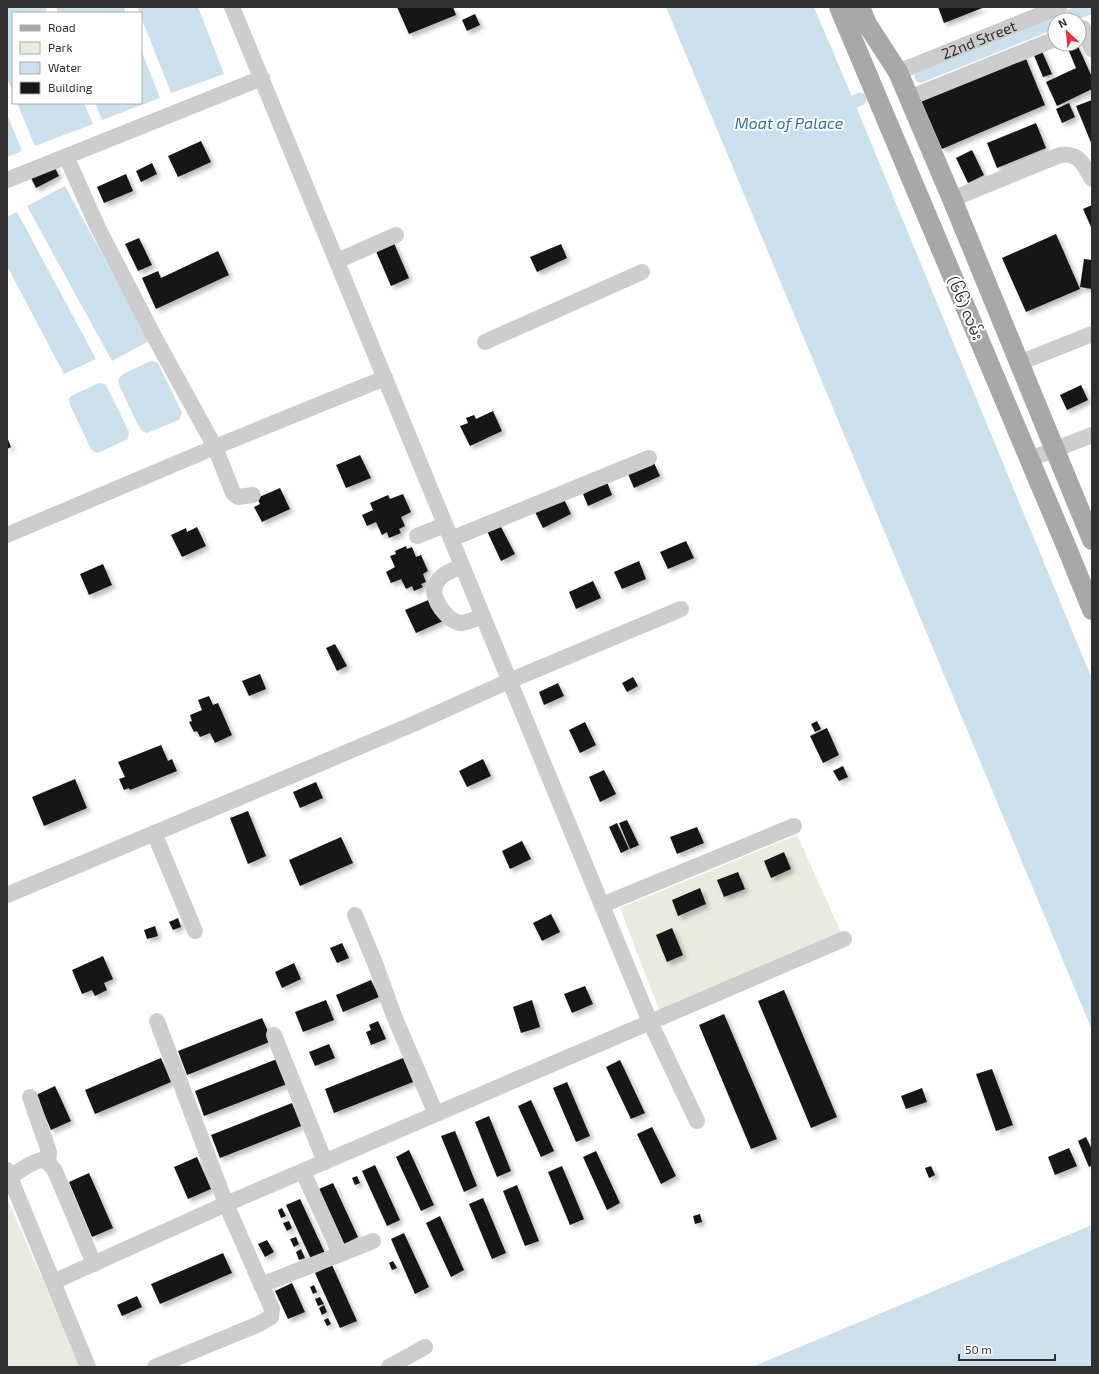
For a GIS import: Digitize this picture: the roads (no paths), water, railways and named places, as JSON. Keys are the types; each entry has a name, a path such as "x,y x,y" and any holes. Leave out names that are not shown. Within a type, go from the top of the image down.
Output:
{"main road":[{"name":"(၆၆) လမ်း","path":"839,7 1030,459 1092,610"},
{"name":"(၆၆) လမ်း","path":"860,7 867,24 898,72 952,199 1092,540"}],"street":[{"path":"232,7 650,1022 697,1121"},
{"name":"22nd Street","path":"898,72 1059,7"},
{"path":"1087,33 1092,48"},
{"name":"22nd Street","path":"909,98 1047,42"},
{"path":"7,180 262,78"},
{"path":"952,199 1060,155 1068,154 1082,161 1092,179"},
{"path":"66,156 99,230 156,340 215,447 233,493 238,496 253,495"},
{"path":"337,261 396,235"},
{"path":"485,342 642,272"},
{"path":"1019,363 1092,334"},
{"path":"7,535 215,447 385,378"},
{"path":"1030,459 1092,435"},
{"path":"417,536 448,532 649,458"},
{"path":"462,566 446,573 435,585 434,592 440,607 452,621 461,623 483,617"},
{"path":"7,895 418,722 510,681 681,609"},
{"path":"602,905 794,826"},
{"path":"154,834 195,931"},
{"path":"355,915 375,963 394,1016 436,1114"},
{"path":"53,1282 226,1204 844,939"},
{"path":"155,1367 259,1324 271,1317 272,1309 226,1204 157,1021"},
{"path":"274,1035 325,1162"},
{"path":"30,1097 49,1152 48,1163"},
{"path":"88,1367 9,1173 35,1162 43,1160 48,1163 55,1171 94,1264"},
{"path":"302,1172 337,1247 338,1255"},
{"path":"261,1285 373,1241"},
{"path":"389,1367 425,1347"}],"water":[{"path":"7,7 45,7 47,12 12,12 12,90 7,78"},
{"path":"56,7 124,7 126,12 58,12"},
{"path":"137,7 198,7 224,74 171,93 142,20 142,12 140,12"},
{"name":"Moat of Palace","path":"666,7 814,7 850,92 1092,679 1092,1030"},
{"path":"142,53 160,98 102,120 95,104 142,104"},
{"path":"17,104 84,104 93,124 35,146"},
{"path":"7,114 22,151 7,157"},
{"path":"65,186 149,341 112,361 27,206"},
{"path":"17,212 96,359 64,374 7,266 7,217"},
{"path":"151,361 157,362 159,365 182,413 179,420 147,433 142,431 138,425 120,387 118,379 123,374"},
{"path":"99,383 105,384 107,387 129,432 128,439 98,453 91,449 70,405 69,399 71,396"},
{"path":"1092,1225 1092,1367 752,1367"}],"waterway":[{"path":"1080,12 1092,7"},
{"path":"921,76 1047,25"},
{"path":"838,109 860,99"}]}
